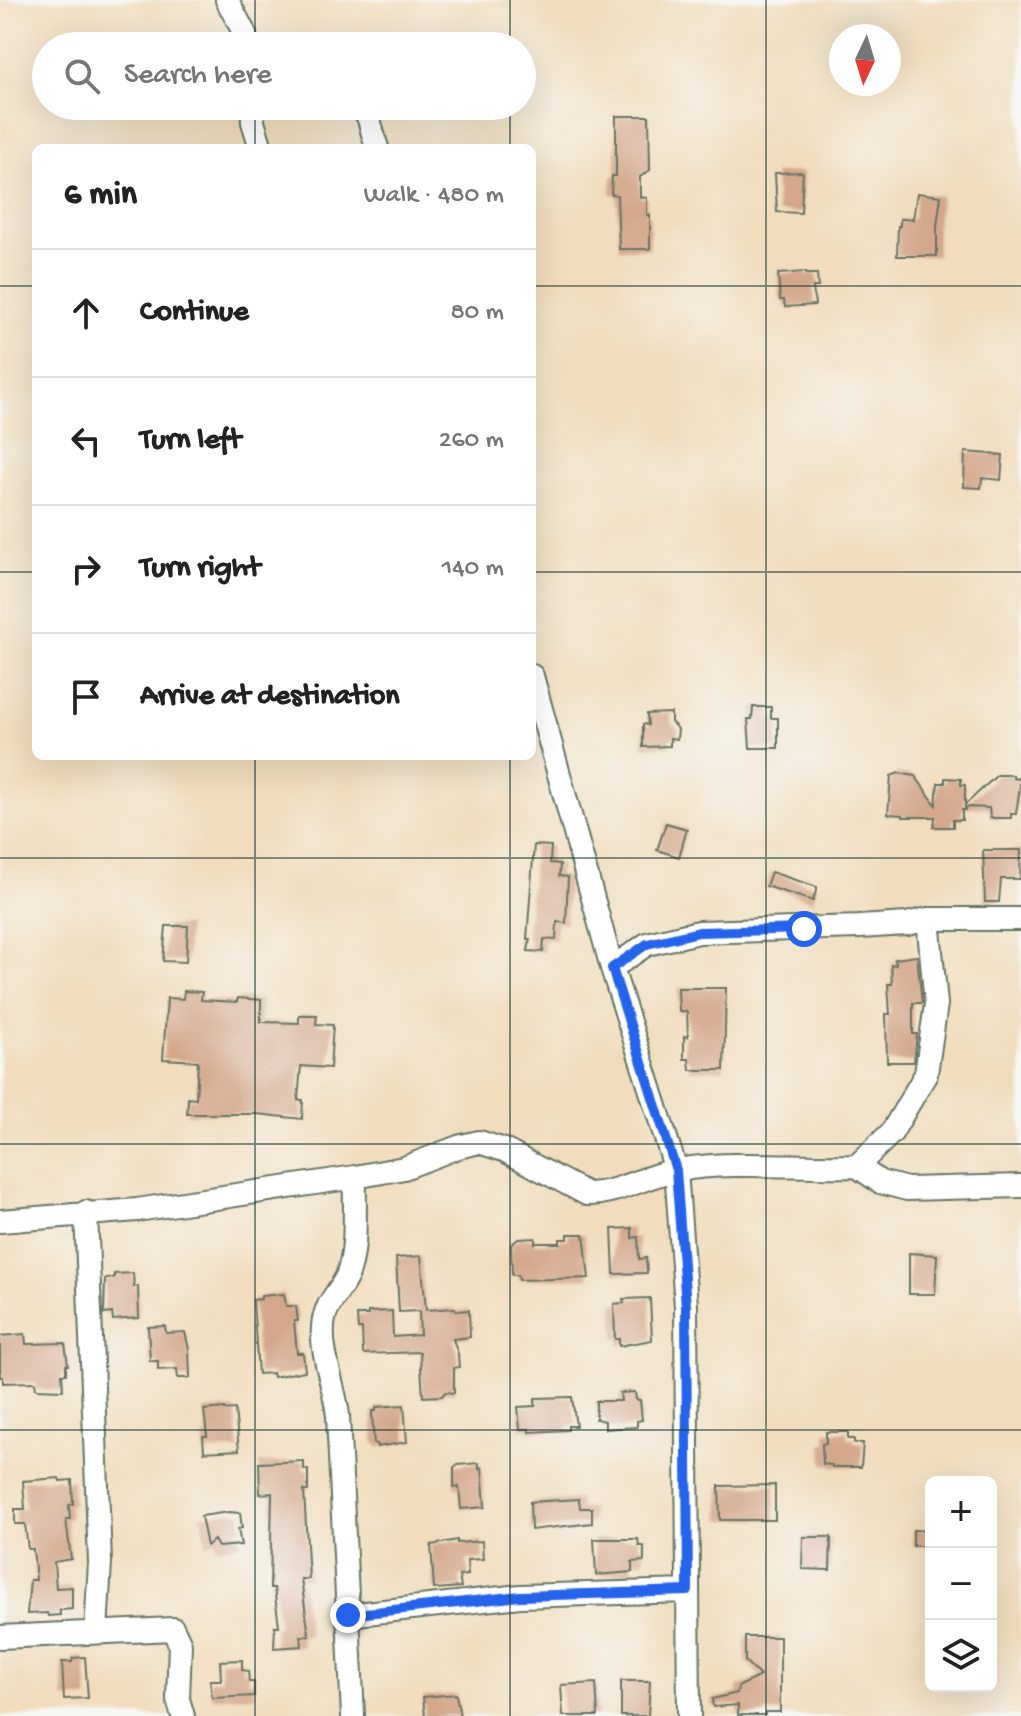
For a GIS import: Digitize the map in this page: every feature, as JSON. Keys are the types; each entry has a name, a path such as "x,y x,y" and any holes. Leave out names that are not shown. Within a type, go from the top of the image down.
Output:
{"street":[{"path":"227,0 244,32"},
{"path":"253,120 260,144"},
{"path":"369,120 376,144"},
{"path":"536,691 612,968 676,1170 686,1306 689,1716"},
{"path":"612,968 647,944 699,932 859,927 907,924 928,919 1021,919"},
{"path":"857,1166 892,1132 926,1074 936,1004 928,919"},
{"path":"0,1221 137,1210 355,1177 404,1168 479,1142 524,1160 587,1194 601,1194 676,1170 742,1165 857,1166 880,1182 907,1189 1021,1186"},
{"path":"353,1716 338,1416 335,1389 324,1355 324,1318 347,1277 352,1258 355,1177"},
{"path":"86,1212 99,1549 96,1632"},
{"path":"348,1615 520,1596 688,1591"},
{"path":"0,1637 173,1629 180,1644 178,1699 183,1716"}],"building":[{"path":"616,116 649,116 650,170 640,177 640,197 647,198 650,249 619,249 617,195 611,194 612,176 616,176"},
{"path":"803,172 801,213 777,212 775,173"},
{"path":"917,193 941,196 937,256 897,256 900,219 913,219"},
{"path":"778,274 817,274 818,287 813,287 815,305 785,307 784,300 780,300"},
{"path":"965,452 1003,455 1001,480 982,478 981,488 964,487"},
{"path":"753,707 771,707 771,718 778,718 778,748 750,748 748,719 752,719"},
{"path":"671,713 671,722 678,729 677,739 670,738 670,746 643,747 643,724 648,725 647,714"},
{"path":"899,773 915,776 936,805 938,783 945,783 945,778 961,779 961,785 965,785 965,805 997,775 1013,775 1013,778 1021,779 1016,814 1011,814 1011,818 990,818 989,808 965,807 962,820 953,820 953,827 934,827 935,817 888,814 891,776"},
{"path":"666,823 687,829 679,857 657,850"},
{"path":"534,845 551,846 550,863 560,864 559,876 568,877 566,923 557,922 556,940 544,939 543,952 528,951"},
{"path":"983,850 1021,850 1020,879 1001,879 999,902 985,902"},
{"path":"771,872 817,887 813,901 766,886"},
{"path":"166,926 188,926 186,962 163,961"},
{"path":"917,956 922,1003 913,1003 913,1034 917,1034 914,1062 887,1062 886,1014 890,1014 888,984 892,984 891,964 896,965 895,959"},
{"path":"678,988 726,988 724,1070 690,1070 689,1059 684,1059 684,1036 688,1037 687,1012 679,1012"},
{"path":"184,991 202,992 201,1000 261,1000 261,1022 299,1023 299,1015 317,1015 316,1024 333,1025 330,1068 301,1066 298,1100 303,1100 302,1119 257,1114 187,1114 188,1098 196,1099 198,1061 163,1059 167,998 183,999"},
{"path":"632,1228 632,1238 638,1237 639,1259 646,1258 647,1273 614,1274 612,1229"},
{"path":"568,1234 584,1234 589,1278 519,1280 518,1275 512,1275 511,1245 518,1239 535,1238 535,1243 560,1243 560,1239 568,1239"},
{"path":"909,1253 937,1255 935,1294 909,1294"},
{"path":"421,1256 426,1310 469,1310 470,1337 453,1339 459,1367 454,1368 454,1393 445,1392 442,1396 423,1397 420,1352 363,1354 362,1329 358,1329 357,1315 392,1311 393,1337 420,1335 419,1311 399,1312 396,1258"},
{"path":"133,1273 134,1287 138,1286 139,1318 113,1320 112,1313 104,1314 105,1279 114,1278 114,1274"},
{"path":"284,1294 286,1306 296,1306 297,1353 303,1353 305,1371 273,1377 272,1373 258,1374 253,1300 261,1299 261,1296"},
{"path":"650,1298 652,1340 619,1346 619,1339 615,1339 614,1304 624,1303 623,1299"},
{"path":"165,1326 166,1333 185,1332 190,1378 178,1378 177,1369 158,1370 158,1361 150,1361 148,1327"},
{"path":"25,1334 26,1344 65,1343 68,1365 66,1374 62,1374 63,1390 36,1389 35,1382 3,1383 3,1377 0,1377 0,1336"},
{"path":"635,1392 636,1400 640,1400 642,1420 637,1421 637,1427 605,1429 605,1421 596,1419 596,1401 621,1401 620,1393"},
{"path":"572,1397 576,1426 568,1426 568,1430 529,1432 529,1429 520,1429 518,1407 535,1406 535,1398"},
{"path":"404,1405 407,1442 377,1447 374,1444 372,1411 376,1411 376,1407"},
{"path":"235,1409 239,1450 204,1452 203,1436 207,1436 204,1410"},
{"path":"826,1432 848,1432 848,1439 863,1443 861,1467 823,1464 822,1444 826,1443"},
{"path":"304,1461 304,1470 308,1470 308,1491 304,1491 309,1579 301,1579 309,1636 301,1636 302,1646 274,1648 275,1626 279,1626 274,1588 270,1588 272,1493 260,1494 259,1463"},
{"path":"479,1463 479,1468 482,1467 485,1507 461,1509 459,1487 454,1488 454,1467"},
{"path":"59,1478 60,1481 72,1480 73,1504 69,1505 70,1519 66,1519 71,1559 54,1562 56,1588 72,1587 72,1609 60,1610 60,1615 27,1614 30,1580 36,1580 33,1549 28,1549 25,1524 15,1524 15,1509 25,1509 23,1481"},
{"path":"775,1485 775,1520 720,1520 719,1486"},
{"path":"579,1499 580,1508 592,1508 592,1523 531,1530 530,1502"},
{"path":"240,1513 242,1528 238,1529 241,1545 218,1547 214,1540 207,1546 201,1516"},
{"path":"913,1530 925,1531 925,1546 913,1546"},
{"path":"803,1537 831,1537 830,1570 802,1569"},
{"path":"594,1539 638,1539 639,1546 644,1546 644,1561 632,1562 632,1572 596,1575"},
{"path":"457,1540 457,1543 482,1541 483,1559 467,1560 468,1575 459,1576 461,1587 434,1589 431,1545"},
{"path":"745,1637 780,1637 780,1712 738,1715 738,1705 713,1707 712,1699 737,1693 738,1687 760,1676 745,1661"},
{"path":"85,1657 88,1698 64,1699 62,1662"},
{"path":"242,1660 242,1670 248,1671 249,1682 254,1682 254,1696 212,1698 210,1680 221,1680 220,1661"},
{"path":"621,1681 650,1681 648,1716 621,1716"},
{"path":"596,1683 598,1716 563,1716 561,1685"},
{"path":"456,1694 460,1716 425,1716 423,1697"}],"route":[{"path":"348,1615 520,1596 688,1591 686,1306 676,1170 612,968 647,944 699,932 804,929"}]}
